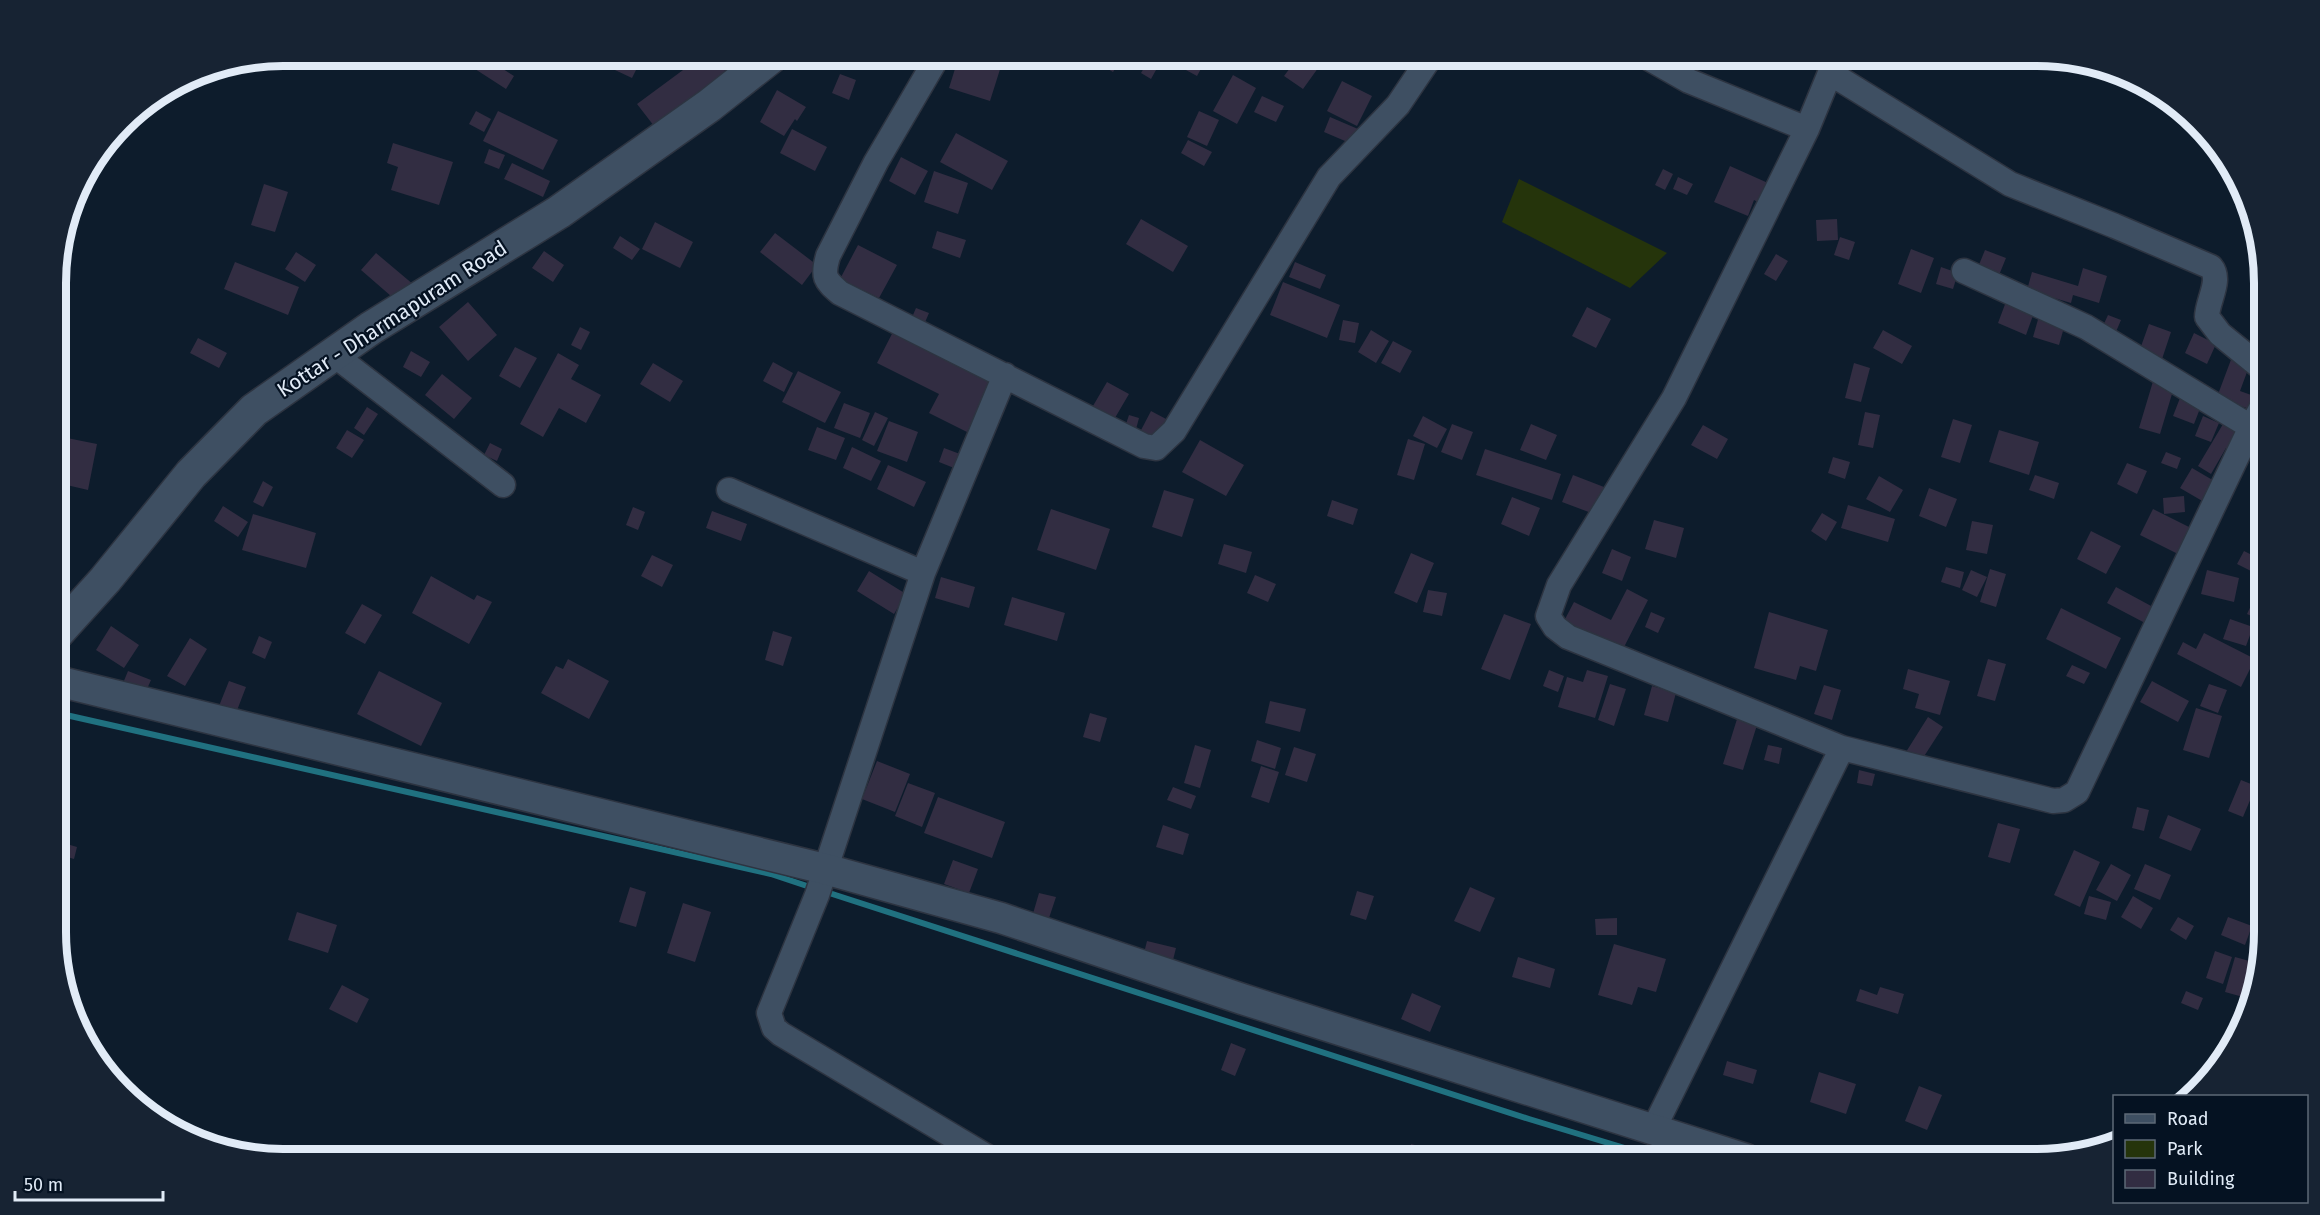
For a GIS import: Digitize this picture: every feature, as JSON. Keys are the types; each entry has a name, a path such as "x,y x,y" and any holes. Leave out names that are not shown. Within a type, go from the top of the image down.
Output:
{"main road":[{"name":"Kottar - Dharmapuram Road","path":"66,623 105,580 191,474 254,410 371,328 559,212 710,105 759,66"}],"street":[{"path":"932,66 876,162 828,256 824,270 826,282 840,294 1143,446 1156,448 1174,431 1329,177 1398,105 1424,66"},
{"path":"1663,66 1689,81 1807,129"},
{"path":"1835,66 1807,129 1674,398 1559,585 1550,604 1548,616 1555,627 1568,637 1842,748 2053,801 2064,800 2077,792 2254,422"},
{"path":"1839,66 2010,184 2211,267 2216,279 2207,317 2220,334 2254,362"},
{"path":"1964,271 2086,327 2251,427"},
{"path":"333,354 503,485"},
{"path":"974,1149 781,1034 774,1028 769,1013 821,881 923,573 1005,375"},
{"path":"729,490 923,573"},
{"path":"66,683 821,881 1001,918 1667,1145 1690,1149"},
{"path":"1667,1145 1842,748"}],"green space":[{"path":"1519,179 1667,253 1630,288 1502,222"}],"building":[{"path":"477,66 498,66 514,76 506,89 475,69"},
{"path":"606,66 638,66 632,78"},
{"path":"688,66 722,66 726,72 654,126 637,104"},
{"path":"956,66 1001,66 990,101 949,88"},
{"path":"1102,66 1117,66 1113,72"},
{"path":"1145,66 1158,66 1151,79 1141,73"},
{"path":"1178,66 1202,66 1197,76"},
{"path":"1292,66 1320,66 1303,89 1284,76"},
{"path":"840,74 856,80 849,100 832,93"},
{"path":"1233,75 1256,88 1237,124 1213,111"},
{"path":"1342,81 1372,96 1357,126 1327,111"},
{"path":"777,90 806,107 784,136 760,122"},
{"path":"1262,96 1284,106 1276,122 1254,112"},
{"path":"476,111 491,119 484,132 469,124"},
{"path":"498,111 558,140 543,170 483,141"},
{"path":"1199,111 1219,120 1207,146 1187,137"},
{"path":"1330,117 1358,129 1352,144 1324,132"},
{"path":"792,129 827,147 815,171 780,153"},
{"path":"956,133 1008,161 992,190 940,162"},
{"path":"1188,140 1212,152 1204,166 1181,153"},
{"path":"393,143 453,162 439,205 391,190 398,167 387,163"},
{"path":"489,149 505,155 499,169 484,163"},
{"path":"901,157 928,171 915,195 889,181"},
{"path":"512,163 550,181 543,197 504,179"},
{"path":"1730,166 1768,183 1760,203 1754,200 1748,216 1714,202"},
{"path":"1663,169 1673,174 1665,190 1655,185"},
{"path":"934,171 968,183 958,214 924,202"},
{"path":"1678,177 1693,184 1687,195 1673,189"},
{"path":"264,184 288,192 275,232 251,225"},
{"path":"1141,219 1188,246 1173,272 1126,244"},
{"path":"1837,219 1838,240 1817,241 1816,220"},
{"path":"655,222 693,242 680,268 642,249"},
{"path":"937,231 966,240 960,258 932,248"},
{"path":"775,233 817,265 802,285 760,252"},
{"path":"620,236 640,249 632,260 613,248"},
{"path":"1840,237 1855,242 1849,260 1834,255"},
{"path":"858,245 897,265 879,298 840,279"},
{"path":"1911,249 1934,258 1921,293 1898,284"},
{"path":"1985,250 2006,258 1997,280 1976,272"},
{"path":"544,251 564,265 553,282 532,268"},
{"path":"296,252 316,265 305,282 285,269"},
{"path":"376,253 414,285 399,303 361,270"},
{"path":"1776,254 1788,261 1776,281 1764,274"},
{"path":"235,262 299,287 288,315 224,289"},
{"path":"1295,262 1326,275 1320,289 1289,277"},
{"path":"1941,267 1958,273 1953,289 1936,284"},
{"path":"2083,268 2107,276 2099,303 2073,295 2071,303 2027,290 2032,272 2078,286"},
{"path":"1283,282 1340,305 1327,338 1270,315"},
{"path":"2007,299 2035,310 2026,335 1998,323"},
{"path":"468,302 497,335 468,361 439,327"},
{"path":"1587,307 1611,319 1596,348 1572,336"},
{"path":"916,308 929,313 923,327 910,322"},
{"path":"2108,315 2121,320 2115,334 2102,328"},
{"path":"2039,316 2065,324 2059,345 2033,337"},
{"path":"1343,320 1359,323 1355,343 1339,340"},
{"path":"2149,324 2171,332 2162,359 2139,352"},
{"path":"580,327 590,332 581,350 571,345"},
{"path":"895,328 992,381 967,432 929,413 939,394 877,363"},
{"path":"1371,330 1389,341 1376,363 1358,352"},
{"path":"1883,330 1912,346 1902,364 1873,348"},
{"path":"2194,333 2216,344 2207,364 2185,353"},
{"path":"198,338 227,353 219,368 190,353"},
{"path":"1393,341 1412,351 1400,373 1381,363"},
{"path":"515,347 537,358 520,388 499,376"},
{"path":"411,351 430,362 421,377 403,367"},
{"path":"558,353 579,365 571,379 601,395 586,423 559,408 543,437 520,424"},
{"path":"2232,357 2250,364 2240,391 2254,396 2249,409 2217,397"},
{"path":"773,362 793,373 784,392 763,381"},
{"path":"653,363 683,381 670,402 640,384"},
{"path":"1854,363 1870,368 1861,402 1845,398"},
{"path":"798,371 841,392 825,423 782,402"},
{"path":"442,374 472,398 454,419 425,395"},
{"path":"2154,378 2175,384 2160,434 2139,428"},
{"path":"1107,382 1129,394 1112,423 1090,411"},
{"path":"2180,398 2201,406 2194,424 2173,416"},
{"path":"844,403 870,413 860,438 834,428"},
{"path":"367,407 378,414 364,435 354,428"},
{"path":"1151,411 1168,420 1157,441 1140,432"},
{"path":"875,412 888,418 874,446 862,440"},
{"path":"1865,412 1880,415 1873,448 1858,445"},
{"path":"1129,415 1139,418 1135,433 1124,430"},
{"path":"1423,416 1447,429 1437,448 1413,436"},
{"path":"2203,416 2219,423 2211,442 2195,436"},
{"path":"1953,419 1972,425 1960,463 1941,457"},
{"path":"2226,419 2246,431 2234,452 2226,448 2211,474 2198,466"},
{"path":"889,421 918,432 907,462 877,451"},
{"path":"1452,424 1473,432 1462,460 1441,452"},
{"path":"1531,424 1557,435 1546,460 1520,450"},
{"path":"1703,425 1728,439 1717,459 1691,445"},
{"path":"817,427 845,438 836,460 808,450"},
{"path":"347,430 364,440 352,458 336,448"},
{"path":"1999,430 2039,442 2029,475 1989,462"},
{"path":"67,438 97,444 88,490 66,485"},
{"path":"1408,439 1425,444 1414,480 1397,475"},
{"path":"1200,440 1244,465 1226,496 1182,472"},
{"path":"490,443 502,449 497,461 484,455"},
{"path":"852,447 881,461 871,481 843,468"},
{"path":"944,448 960,454 954,468 939,462"},
{"path":"1485,449 1561,474 1552,500 1476,475"},
{"path":"2166,452 2181,458 2177,469 2161,463"},
{"path":"1833,457 1850,462 1845,479 1828,473"},
{"path":"2127,463 2147,471 2137,494 2117,484"},
{"path":"888,465 926,482 914,507 877,489"},
{"path":"2192,468 2216,482 2204,502 2180,488"},
{"path":"1573,475 1604,487 1594,514 1562,502"},
{"path":"2035,475 2059,483 2054,499 2029,490"},
{"path":"1879,476 1903,490 1890,512 1866,499"},
{"path":"263,481 273,487 263,507 253,502"},
{"path":"1929,488 1957,499 1946,527 1919,516"},
{"path":"1164,490 1194,499 1182,537 1152,527"},
{"path":"2184,496 2185,512 2164,514 2163,498"},
{"path":"1512,497 1540,508 1529,536 1501,524"},
{"path":"1332,500 1358,509 1353,525 1327,516"},
{"path":"1848,505 1895,519 1888,542 1841,528"},
{"path":"223,506 248,522 238,537 214,521"},
{"path":"633,507 645,512 638,530 626,525"},
{"path":"1051,509 1110,529 1096,570 1037,550"},
{"path":"2153,509 2193,529 2180,555 2140,535"},
{"path":"712,511 747,524 741,541 706,528"},
{"path":"1822,513 1837,522 1826,541 1811,531"},
{"path":"253,514 316,533 306,568 242,550"},
{"path":"1654,520 1684,528 1676,558 1645,549"},
{"path":"1972,521 1993,525 1987,554 1966,550"},
{"path":"2091,531 2121,546 2106,574 2077,559"},
{"path":"1224,544 1252,552 1246,573 1218,564"},
{"path":"1612,549 1631,557 1622,581 1602,573"},
{"path":"2244,551 2254,556 2254,565 2251,571 2237,564"},
{"path":"1411,553 1434,563 1417,603 1394,593"},
{"path":"652,555 673,565 662,587 641,576"},
{"path":"1946,567 1964,572 1960,588 1941,582"},
{"path":"1990,569 2006,574 1996,607 1980,602"},
{"path":"1971,570 1987,577 1977,597 1962,590"},
{"path":"2207,570 2239,578 2234,602 2201,594"},
{"path":"869,571 906,594 894,614 857,591"},
{"path":"1255,575 1276,584 1268,602 1247,593"},
{"path":"431,576 474,600 477,595 492,602 469,644 412,613"},
{"path":"941,577 975,587 969,608 935,598"},
{"path":"2116,587 2153,607 2145,623 2107,603"},
{"path":"1627,589 1648,600 1622,651 1564,621 1574,602 1611,620"},
{"path":"1428,590 1447,593 1442,616 1423,612"},
{"path":"1012,597 1065,613 1057,641 1004,625"},
{"path":"2254,599 2254,617 2247,614"},
{"path":"362,604 382,615 365,644 345,633"},
{"path":"2061,608 2121,638 2106,669 2046,639"},
{"path":"1651,612 1665,618 1658,633 1645,627"},
{"path":"1769,612 1828,630 1816,671 1800,666 1796,680 1754,668"},
{"path":"1504,614 1531,624 1510,680 1481,669"},
{"path":"2230,619 2253,627 2246,646 2223,639"},
{"path":"111,626 139,645 124,668 96,650"},
{"path":"773,631 792,637 783,666 765,660"},
{"path":"2204,633 2254,658 2254,661 2241,687 2177,654 2183,642 2196,649"},
{"path":"259,636 272,642 265,659 252,653"},
{"path":"190,638 207,649 185,686 167,676"},
{"path":"568,659 609,681 589,719 541,693 556,666 563,669"},
{"path":"1988,659 2006,664 1995,701 1977,696"},
{"path":"2072,665 2090,673 2084,684 2066,676"},
{"path":"1908,669 1950,681 1940,715 1915,708 1919,694 1903,689"},
{"path":"1549,670 1564,676 1558,692 1543,686"},
{"path":"1587,670 1608,676 1595,718 1558,707 1567,677 1583,682"},
{"path":"128,671 151,680 143,698 121,688"},
{"path":"379,671 442,703 421,746 357,714"},
{"path":"229,681 246,687 236,713 219,706"},
{"path":"2152,681 2189,701 2178,722 2140,702"},
{"path":"1610,684 1626,689 1614,726 1598,720"},
{"path":"2209,684 2227,690 2218,713 2200,706"},
{"path":"1824,685 1841,690 1832,720 1814,714"},
{"path":"1652,686 1676,693 1668,722 1644,715"},
{"path":"1270,701 1306,709 1300,732 1265,723"},
{"path":"2196,708 2222,716 2209,758 2183,750"},
{"path":"1090,713 1107,718 1100,742 1083,737"},
{"path":"1928,717 1943,727 1921,761 1906,752"},
{"path":"1737,719 1757,725 1743,770 1723,764"},
{"path":"1257,740 1281,748 1275,769 1251,761"},
{"path":"1195,745 1211,750 1200,788 1184,783"},
{"path":"1768,745 1782,748 1779,764 1764,760"},
{"path":"1294,747 1316,754 1307,782 1285,775"},
{"path":"877,761 910,774 895,812 862,799"},
{"path":"1261,766 1279,772 1269,803 1251,797"},
{"path":"1859,770 1875,774 1872,786 1857,783"},
{"path":"2241,780 2254,785 2254,791 2243,817 2228,811"},
{"path":"908,783 935,793 922,827 895,816"},
{"path":"1173,787 1196,796 1191,809 1167,800"},
{"path":"938,797 1005,822 992,858 924,833"},
{"path":"2137,807 2149,810 2144,831 2132,828"},
{"path":"2168,815 2201,829 2191,851 2159,838"},
{"path":"1998,823 2020,829 2010,863 1988,857"},
{"path":"1163,825 1189,834 1183,855 1156,847"},
{"path":"66,844 77,847 74,859 66,857"},
{"path":"2074,850 2100,862 2080,907 2054,895"},
{"path":"953,860 978,869 969,893 944,884"},
{"path":"2111,864 2131,875 2117,901 2096,890"},
{"path":"2145,864 2171,875 2160,900 2134,889"},
{"path":"630,887 646,892 636,927 619,922"},
{"path":"1470,887 1495,898 1480,932 1454,921"},
{"path":"1357,891 1374,896 1366,920 1350,915"},
{"path":"1039,893 1056,897 1048,921 1032,917"},
{"path":"2089,896 2111,902 2106,920 2084,914"},
{"path":"2133,896 2153,908 2141,929 2121,917"},
{"path":"683,903 711,912 695,962 667,953"},
{"path":"297,912 337,925 328,953 288,940"},
{"path":"2178,917 2194,926 2186,940 2170,930"},
{"path":"2228,917 2252,926 2245,945 2221,935"},
{"path":"1617,918 1617,935 1596,935 1595,919"},
{"path":"1147,941 1176,948 1172,964 1143,957"},
{"path":"1614,944 1666,959 1656,992 1638,987 1632,1005 1598,995"},
{"path":"2215,951 2232,957 2223,984 2206,978"},
{"path":"1518,957 1555,969 1550,988 1512,977"},
{"path":"2235,957 2252,962 2243,997 2225,992"},
{"path":"342,985 369,999 357,1023 329,1009"},
{"path":"1880,987 1904,994 1898,1014 1856,1001 1860,989 1877,995"},
{"path":"2186,991 2203,998 2198,1010 2181,1003"},
{"path":"1412,993 1441,1006 1430,1032 1401,1019"},
{"path":"1231,1043 1246,1049 1235,1076 1221,1070"},
{"path":"1727,1061 1757,1070 1753,1084 1723,1075"},
{"path":"1819,1072 1856,1084 1846,1114 1810,1102"},
{"path":"1919,1086 1942,1095 1927,1130 1905,1121"},
{"path":"1411,1144 1427,1148 1427,1149 1410,1149"}],"waterway":[{"path":"66,715 771,874 813,888"},
{"path":"823,891 1628,1149"}]}
